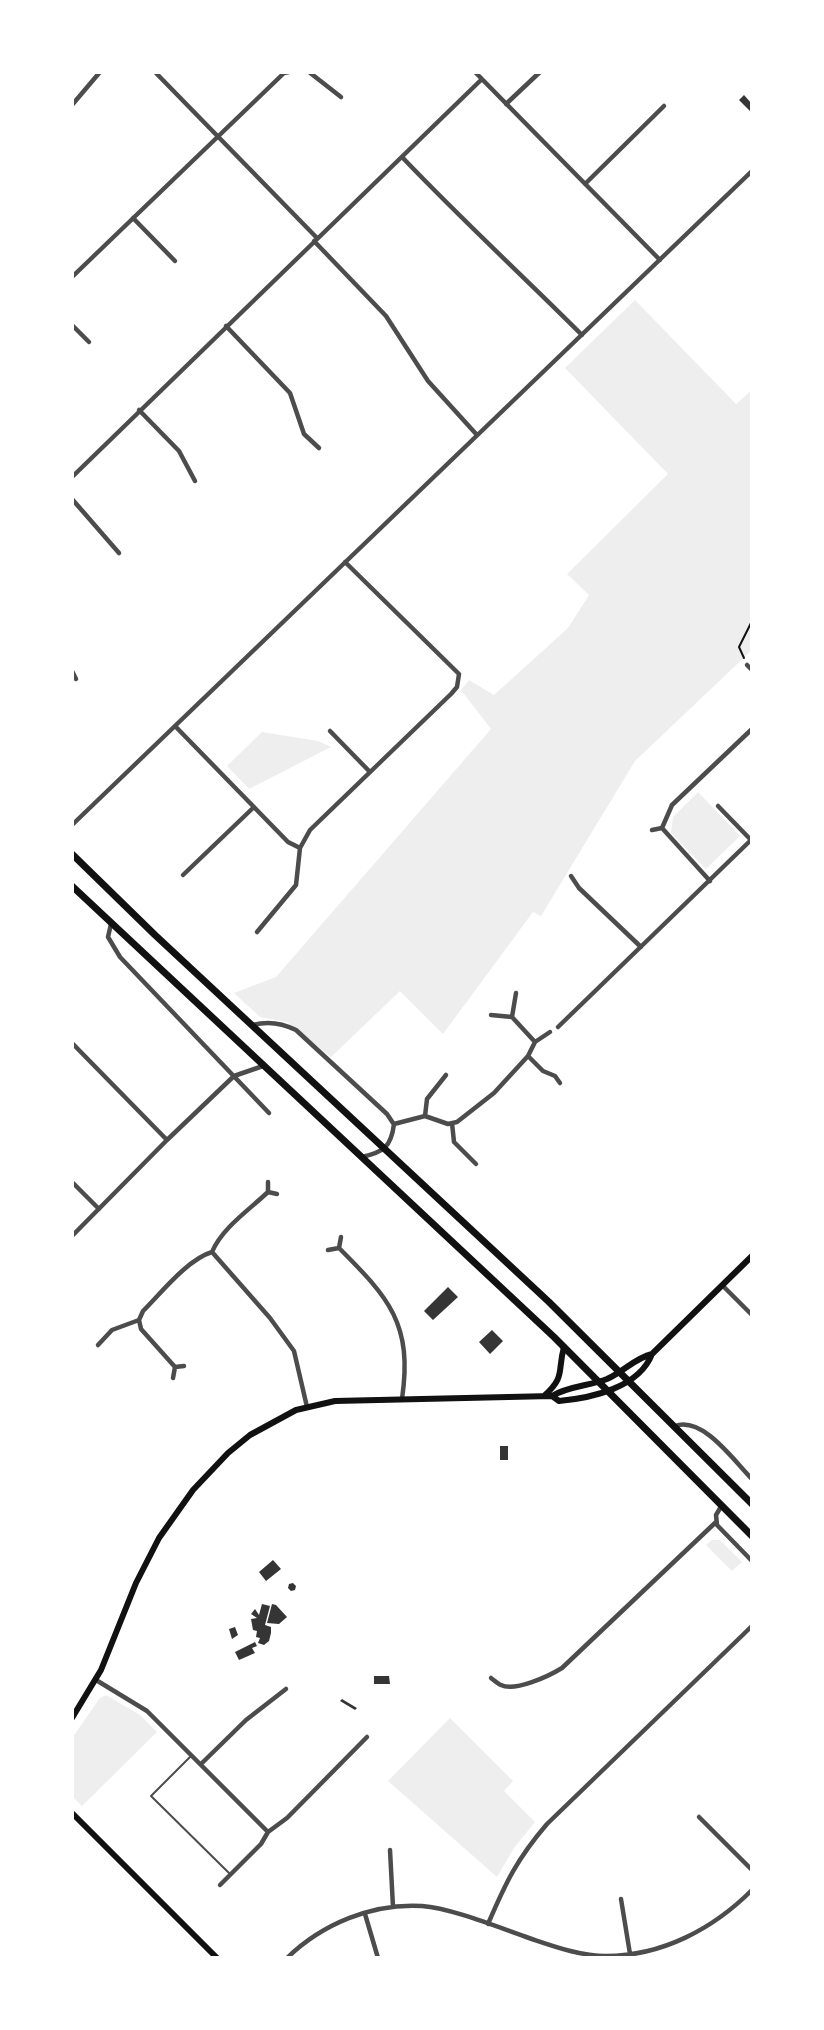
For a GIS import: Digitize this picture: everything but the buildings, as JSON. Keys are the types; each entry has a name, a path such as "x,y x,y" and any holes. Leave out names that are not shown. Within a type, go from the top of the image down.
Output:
{"highway":[{"path":"72,854 252,1026 536,1289 752,1504"},
{"path":"72,886 564,1347 752,1536"}],"main road":[{"path":"552,1396 559,1401 592,1396 628,1380 648,1363 652,1354 752,1256"},
{"path":"544,1396 560,1377 564,1347"},
{"path":"72,1718 96,1680 142,1570 159,1538 188,1495 228,1453 250,1435 284,1415 307,1407 344,1400 552,1396 560,1391 599,1381 643,1356 652,1354"},
{"path":"72,1813 217,1958"}],"street":[{"path":"72,105 100,72"},
{"path":"155,72 218,135 386,316 428,381 477,435"},
{"path":"72,277 218,135 284,73 289,72"},
{"path":"309,72 341,97"},
{"path":"475,72 660,260"},
{"path":"506,104 540,72"},
{"path":"72,477 482,79"},
{"path":"585,184 664,106"},
{"path":"402,157 465,223 582,335"},
{"path":"72,825 752,171"},
{"path":"133,218 176,261"},
{"path":"72,325 89,342"},
{"path":"226,326 290,393 304,434 319,448"},
{"path":"139,410 179,451 195,481"},
{"path":"72,499 119,553"},
{"path":"257,932 296,885 300,848 310,830 457,687 459,674 345,562"},
{"path":"747,665 752,670"},
{"path":"72,671 76,679"},
{"path":"175,726 288,842 300,848"},
{"path":"662,828 672,805 752,729"},
{"path":"331,731 370,772"},
{"path":"558,1027 752,839 718,806"},
{"path":"183,875 254,807"},
{"path":"652,830 662,828"},
{"path":"662,828 710,881"},
{"path":"571,876 579,888 642,947"},
{"path":"111,925 108,937 118,954 269,1112"},
{"path":"512,1017 516,993"},
{"path":"491,1015 512,1017 535,1042"},
{"path":"252,1026 262,1023 281,1024 296,1030 387,1114 394,1124 391,1139 377,1154 361,1158"},
{"path":"394,1124 425,1116 452,1123 486,1100 528,1056 535,1042 550,1032"},
{"path":"72,1043 167,1140"},
{"path":"528,1056 543,1071 555,1076 560,1083"},
{"path":"72,1236 234,1076 263,1066"},
{"path":"425,1116 427,1099 446,1075"},
{"path":"452,1123 454,1142 477,1164"},
{"path":"72,1182 99,1209"},
{"path":"175,1367 141,1329 139,1320 143,1311 188,1267 203,1255 212,1252 224,1233 268,1192 268,1182"},
{"path":"268,1192 277,1194"},
{"path":"339,1248 341,1237"},
{"path":"328,1250 339,1248"},
{"path":"339,1248 382,1293 397,1318 405,1347 402,1399"},
{"path":"212,1252 270,1318 293,1351 307,1407"},
{"path":"722,1285 752,1315"},
{"path":"98,1345 111,1329 139,1320"},
{"path":"175,1367 184,1366"},
{"path":"173,1378 175,1367"},
{"path":"675,1426 691,1424 705,1432 752,1479"},
{"path":"722,1505 716,1515 716,1522 752,1561"},
{"path":"492,1678 500,1685 518,1686 553,1674 562,1668 716,1522"},
{"path":"488,1924 508,1877 524,1850 547,1824 752,1626"},
{"path":"96,1680 143,1707 268,1832"},
{"path":"201,1765 246,1720 286,1689"},
{"path":"220,1885 261,1844 268,1832 287,1818 367,1737"},
{"path":"699,1817 752,1870"},
{"path":"390,1850 393,1907"},
{"path":"287,1958 320,1931 332,1925 393,1907 424,1906 571,1951 604,1957 630,1954 681,1940 712,1925 752,1891"},
{"path":"621,1899 630,1954"},
{"path":"365,1914 378,1958"}],"lane":[{"path":"192,1755 151,1796 230,1875"}],"path":[{"path":"747,665 739,646 752,621"}],"shaded area":[{"path":"635,300 736,404 752,390 752,650 635,761 541,916 533,912 443,1034 400,991 331,1057 287,1022 260,1017 234,993 276,977 491,729 461,690 469,680 494,695 568,628 589,595 567,574 668,474 565,368"},
{"path":"262,732 318,741 331,747 249,789 227,766"},
{"path":"698,792 740,836 706,869 671,833 673,817"},
{"path":"712,1540 720,1540 742,1562 732,1571 706,1545"},
{"path":"106,1695 140,1715 157,1732 82,1806 72,1796 72,1738 100,1698"},
{"path":"450,1718 513,1781 504,1791 535,1822 514,1848 497,1877 388,1781"}]}
